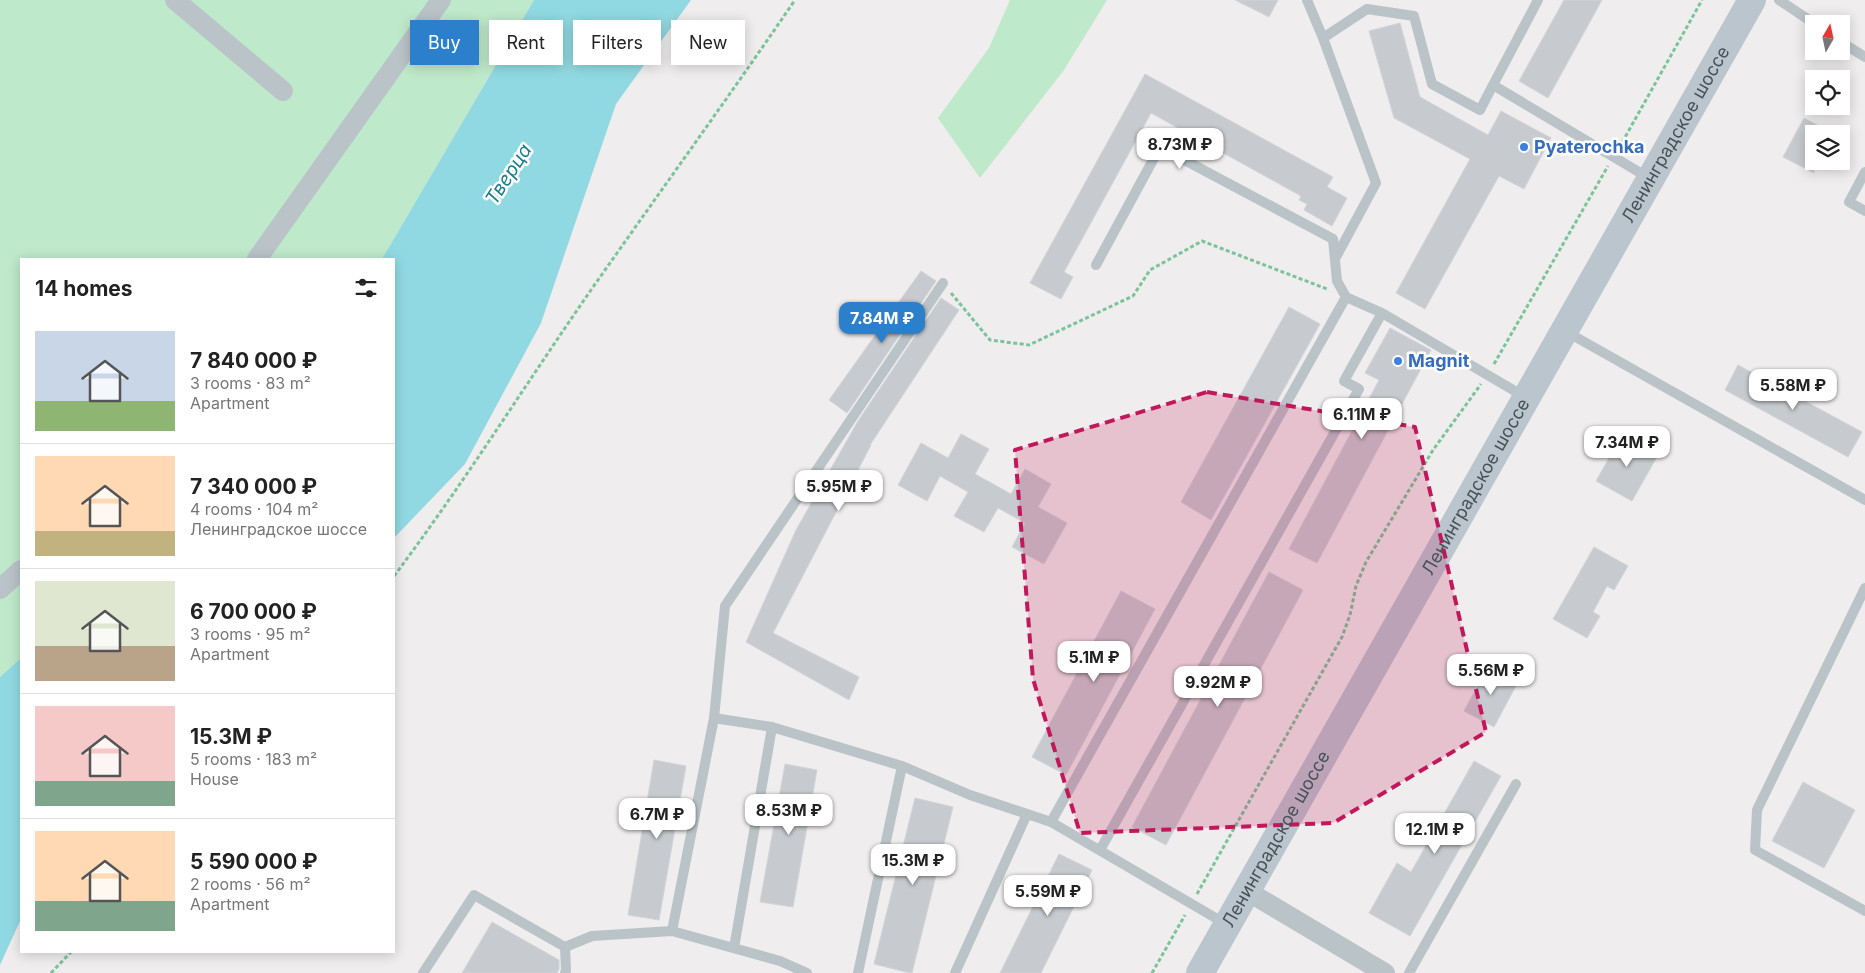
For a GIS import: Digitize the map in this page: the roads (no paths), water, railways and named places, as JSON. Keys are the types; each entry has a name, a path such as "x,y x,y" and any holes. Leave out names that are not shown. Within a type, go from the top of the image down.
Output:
{"main road":[{"name":"Ленинградское шоссе","path":"1200,973 1752,0"}],"street":[{"path":"175,0 283,91"},
{"path":"258,258 441,0"},
{"path":"0,589 20,571"},
{"path":"1246,891 1385,973"}],"lane":[{"path":"1307,0 1323,38 1376,183 1335,259"},
{"path":"1323,38 1367,9 1414,16 1432,84 1480,110 1538,0"},
{"path":"1780,0 1805,17"},
{"path":"1850,48 1865,58"},
{"path":"1493,85 1650,178"},
{"path":"1096,265 1160,147 1333,239 1337,281 1346,297 1382,313 1526,398"},
{"path":"1865,172 1849,202 1865,211"},
{"path":"672,931 714,718 725,606 943,283"},
{"path":"1051,822 1346,297"},
{"path":"1100,850 1359,389 1344,381 1382,313"},
{"path":"1564,331 1865,500"},
{"path":"1865,588 1757,810 1755,850 1865,911"},
{"path":"714,718 772,727 902,766 970,794 1051,822 1228,925"},
{"path":"734,948 772,727"},
{"path":"858,973 902,766"},
{"path":"1410,973 1516,784"},
{"path":"955,973 1027,814"},
{"path":"423,973 474,895 565,947"},
{"path":"565,947 592,936 672,931 780,961 807,973"},
{"path":"565,947 565,973"}],"water":[{"name":"Тверца","path":"534,0 691,0 677,20 671,20 671,28 661,42 661,20 573,20 573,65 644,65 616,104 541,323 465,464 395,537 395,258 383,258 496,65 563,65 563,20 522,20"},
{"path":"20,659 20,921 0,965 0,677"}],"place":[{"name":"Pyaterochka","path":"1524,147"},
{"name":"Magnit","path":"1398,361"}]}
